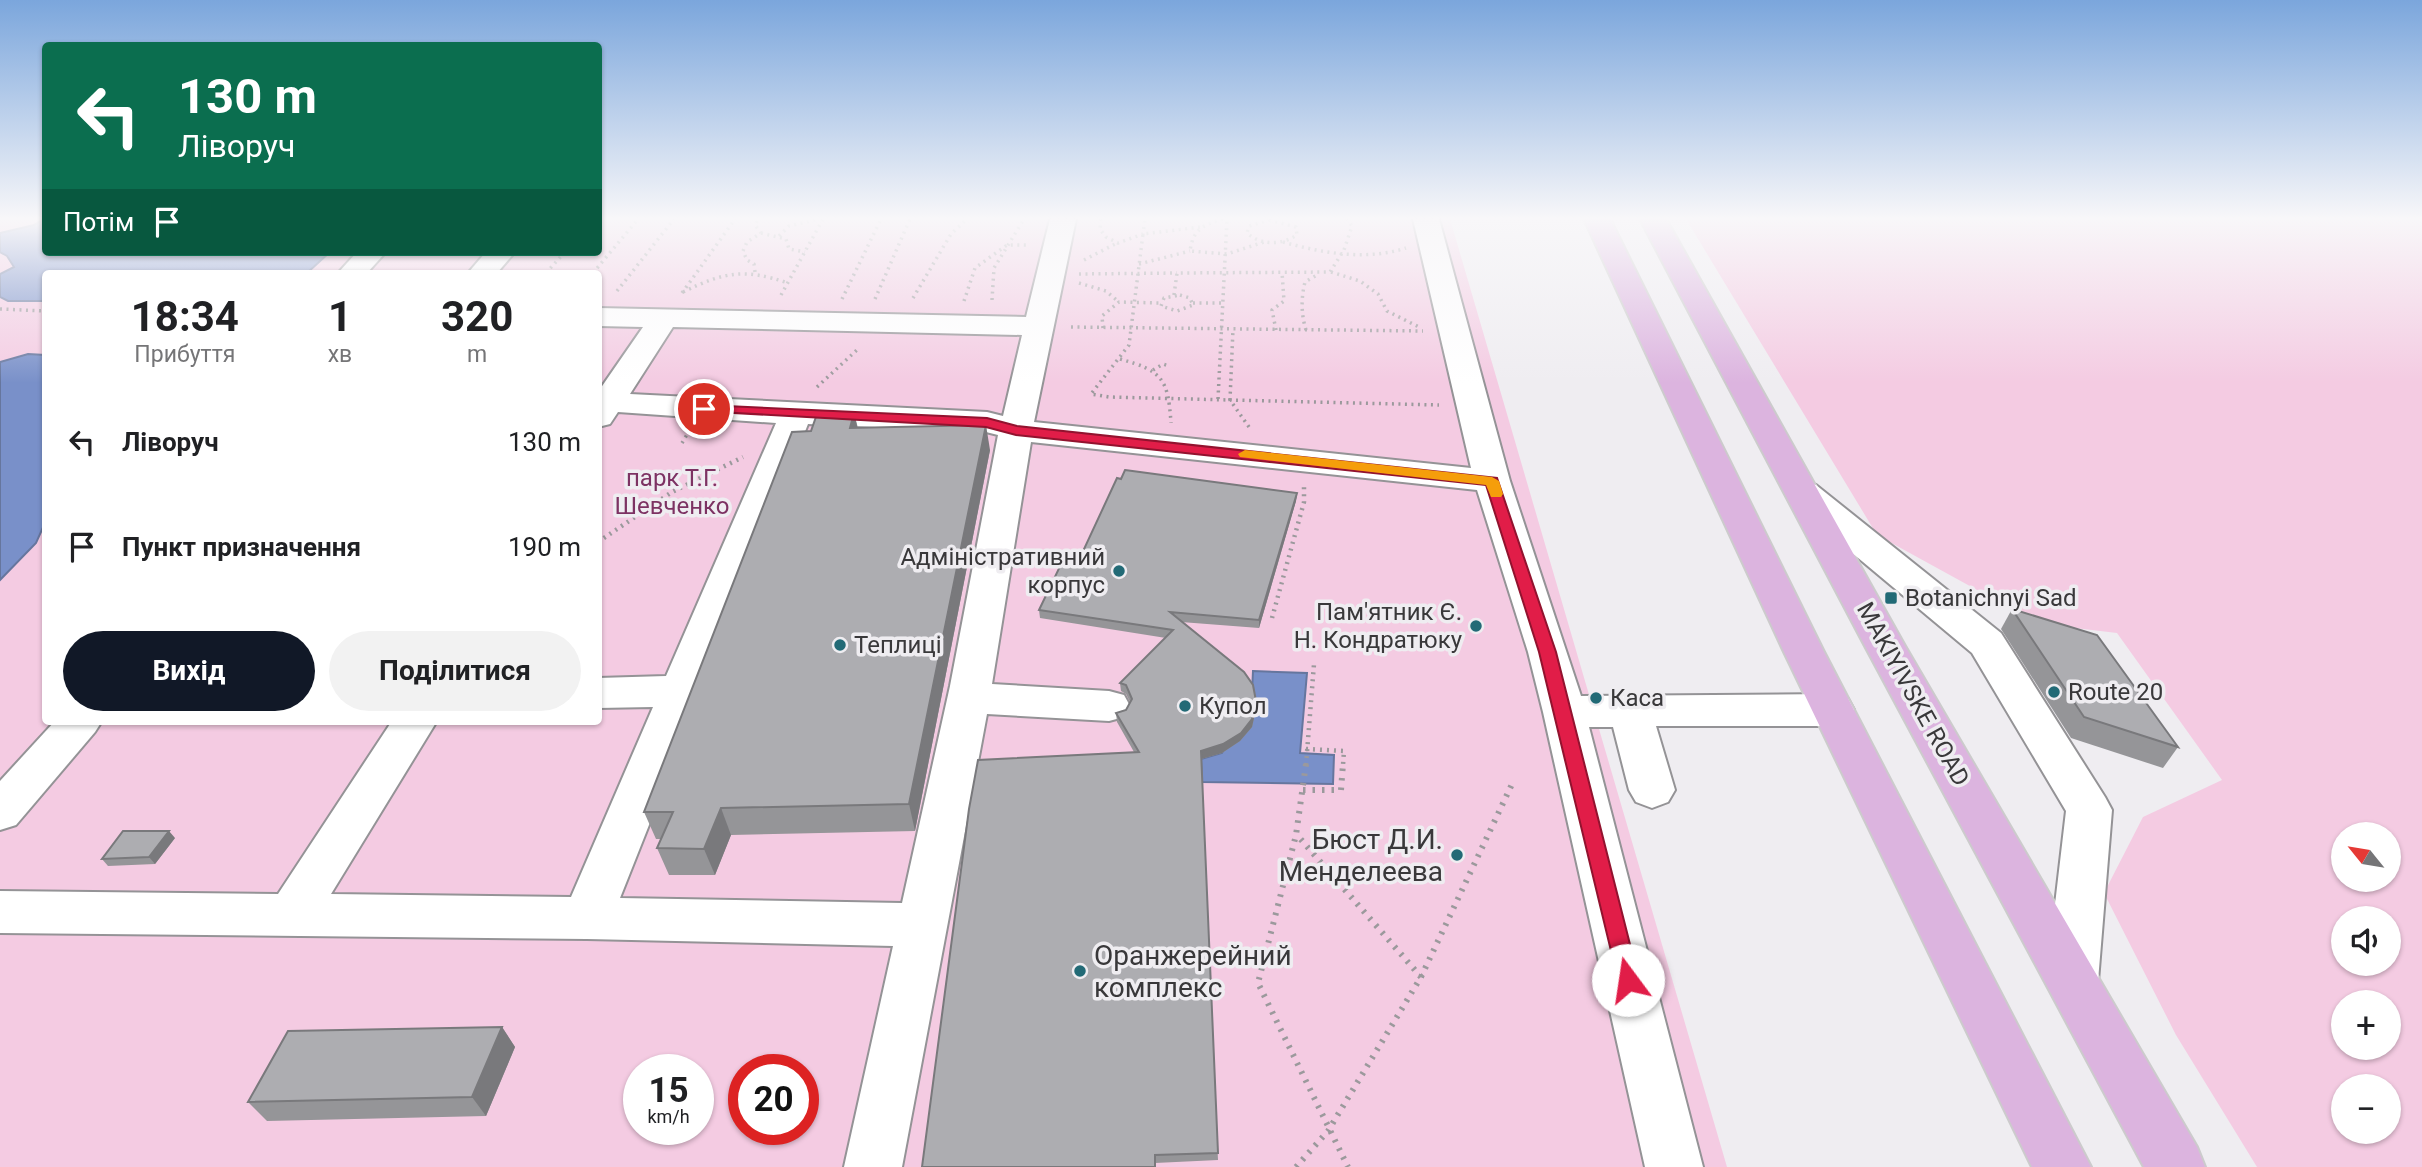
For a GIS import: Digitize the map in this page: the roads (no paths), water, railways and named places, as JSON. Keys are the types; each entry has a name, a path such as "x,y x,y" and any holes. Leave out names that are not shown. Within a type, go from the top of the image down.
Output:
{"main road":[{"path":"1623,273 1833,710 2062,1167"},
{"name":"MAKIYIVSKE ROAD","path":"1683,273 2176,1167"}],"street":[{"path":"873,1167 970,692 1016,430 1050,273"},
{"path":"1439,273 1492,481 1548,652 1674,1167"},
{"path":"602,317 1038,326"},
{"path":"664,318 604,410 789,424 987,422 1016,430 1492,481"},
{"path":"587,918 789,424"},
{"path":"1803,494 1987,643 2089,810 2072,981"},
{"path":"602,693 681,691"},
{"path":"970,692 1110,706"},
{"path":"1563,712 1833,710"},
{"path":"1630,711 1652,790"},
{"path":"0,811 76,725"},
{"path":"291,916 412,725"},
{"path":"0,912 587,918 921,925"}],"water":[{"path":"42,273 42,301 8,301 0,297 0,274"},
{"path":"28,354 42,355 42,530 36,543 0,580 0,362"},
{"path":"1253,671 1307,673 1300,753 1334,755 1333,784 1202,782 1201,759 1222,753 1252,693"}],"place":[{"name":"Адміністративний корпус","path":"1119,571"},
{"name":"Botanichnyi Sad","path":"1891,598"},
{"name":"Пам'ятник Є. Н. Кондратюку","path":"1476,626"},
{"name":"Теплиці","path":"840,645"},
{"name":"Route 20","path":"2054,692"},
{"name":"Каса","path":"1596,698"},
{"name":"Купол","path":"1185,706"},
{"name":"Бюст Д.И. Менделеева","path":"1457,855"},
{"name":"Оранжерейний комплекс","path":"1080,971"}],"park label":[{"name":"парк Т.Г. Шевченко","path":"672,492"}]}
